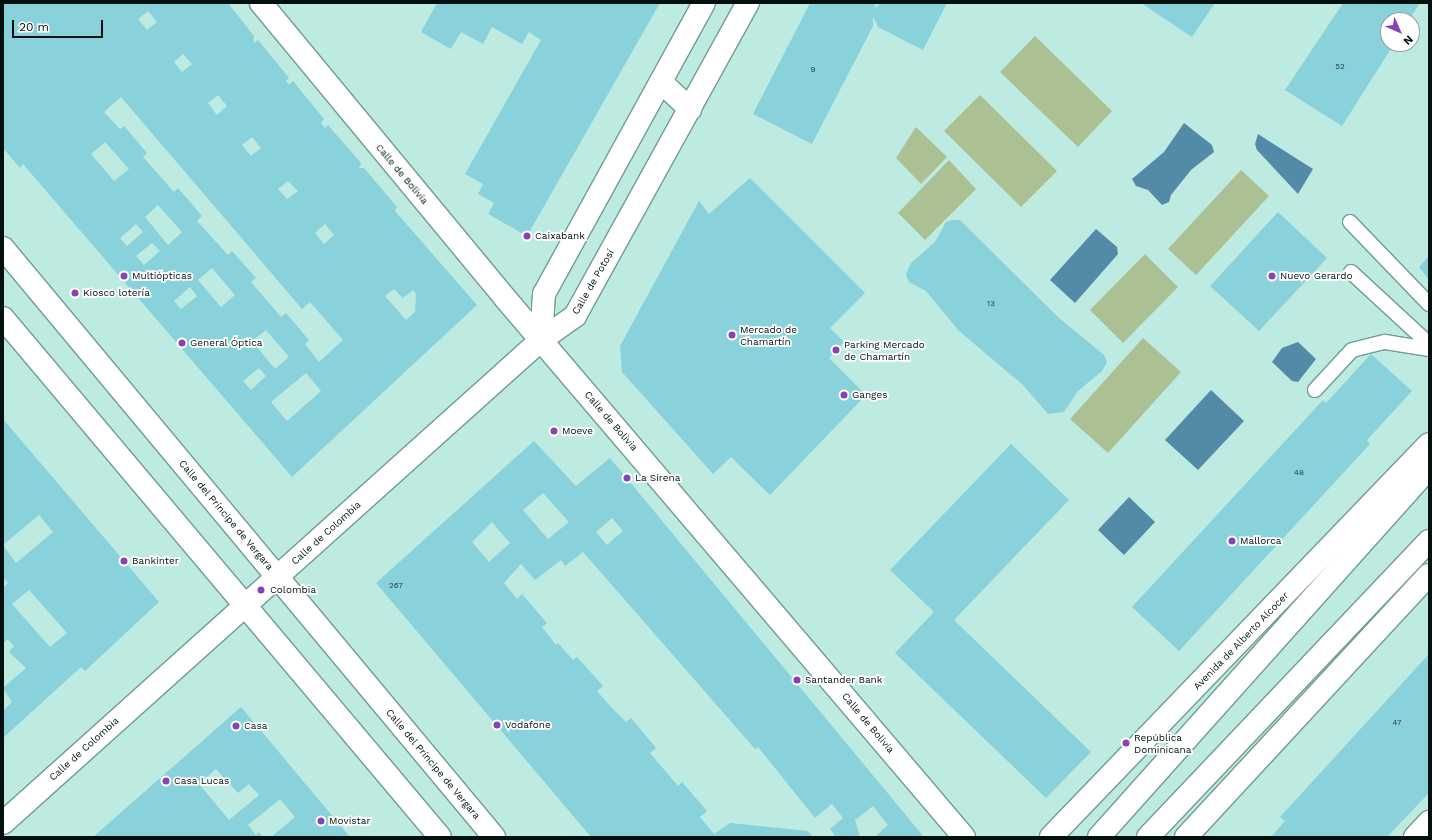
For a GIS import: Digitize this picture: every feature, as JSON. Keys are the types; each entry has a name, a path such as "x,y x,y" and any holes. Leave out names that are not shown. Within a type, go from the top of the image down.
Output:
{"street":[{"path":"541,340 544,294 704,3"},
{"name":"Calle de Potosí","path":"541,340 575,316 748,3"},
{"name":"Calle de Bolivia","path":"264,4 541,340 964,837"},
{"path":"661,82 690,109"},
{"name":"Calle del Príncipe de Vergara","path":"3,248 278,576 494,837"},
{"path":"3,318 440,837"},
{"name":"Calle de Colombia","path":"3,823 541,340"},
{"name":"Avenida de Alberto Alcocer","path":"1051,837 1429,444"},
{"path":"1099,837 1429,468"},
{"path":"1148,837 1429,541"},
{"path":"1186,837 1429,575"},
{"path":"1415,837 1429,822"}],"lane":[{"path":"1350,222 1429,304"},
{"path":"1351,272 1429,344"},
{"path":"1315,390 1352,350 1386,342 1429,349"}],"green space":[{"path":"1035,36 1112,111 1078,147 1000,72"},
{"path":"980,95 1057,171 1021,207 944,131"},
{"path":"916,127 947,157 921,184 896,158"},
{"path":"949,160 976,189 925,240 898,213"},
{"path":"1241,170 1269,196 1196,275 1168,249"},
{"path":"1145,254 1178,287 1123,343 1090,310"},
{"path":"1143,338 1181,372 1108,453 1070,419"}],"water":[{"path":"1184,123 1212,145 1214,152 1191,170 1171,195 1169,202 1162,205 1148,190 1136,186 1132,179 1164,152"},
{"path":"1258,134 1313,169 1298,194 1257,150 1255,144"},
{"path":"1096,229 1117,247 1118,254 1075,303 1050,280"},
{"path":"1298,342 1316,359 1298,382 1292,381 1272,362 1282,348"},
{"path":"1211,390 1244,421 1198,470 1165,440"},
{"path":"1129,497 1155,522 1124,555 1098,530"}],"building":[{"path":"3,3 228,3 254,36 253,40 255,43 258,40 289,78 286,81 289,85 293,81 324,119 321,123 325,128 328,125 361,163 359,168 364,168 397,207 395,211 477,305 292,477 23,164 20,168 3,148","holes":["148,11 157,22 147,30 138,19","183,54 192,64 182,72 174,62","218,95 227,106 217,115 208,103","121,97 302,309 310,302 343,340 319,362 305,344 309,340 286,313 281,317 251,282 256,278 232,251 228,255 197,221 202,216 178,188 174,192 143,157 147,153 124,126 120,129 104,112","252,137 261,148 251,156 242,145","105,142 129,169 114,181 91,154","288,181 298,191 287,199 278,189","158,205 182,232 168,245 145,217","136,224 143,232 127,246 120,238","325,224 334,235 324,244 315,233","152,243 160,251 144,265 136,256","212,268 235,295 221,307 198,280","190,287 197,296 181,309 174,301","394,289 403,298 413,290 416,294 415,312 406,320 385,296","266,330 289,357 275,369 252,341","259,368 266,376 251,390 243,381","306,373 321,391 287,421 271,402"]},
{"path":"437,3 660,3 527,236 488,214 494,203 478,194 483,184 465,174 541,40 529,32 522,44 492,27 483,44 461,32 451,49 421,32"},
{"path":"810,3 874,3 876,8 880,3 947,3 923,50 878,27 873,16 873,26 812,144 753,114"},
{"path":"1141,3 1215,3 1192,37"},
{"path":"1343,3 1420,3 1414,12 1380,12 1380,52 1389,52 1342,126 1285,90"},
{"name":"Mercado de Chamartín","path":"750,178 865,293 830,328 844,342 829,358 866,395 770,495 731,457 713,474 622,372 620,346 699,201 709,214"},
{"path":"1278,212 1327,258 1259,331 1210,286"},
{"path":"960,220 1058,317 1104,355 1107,362 1102,371 1078,391 1064,412 1048,414 1022,384 959,331 926,291 909,282 906,274 911,263 935,242 946,222"},
{"path":"1429,256 1429,280 1419,267"},
{"path":"1371,354 1412,391 1367,440 1370,444 1179,651 1132,607 1323,400 1326,403"},
{"path":"3,419 159,602 85,671 81,667 3,738 3,711 12,702 3,688 26,668 9,652 14,646 8,639 3,643 3,588 8,583 3,577","holes":["39,515 53,532 16,563 3,545","29,590 67,633 50,647 12,604"]},
{"path":"534,441 576,486 610,458 924,837 875,837 888,825 873,806 855,820 860,837 836,837 830,829 843,818 832,804 815,818 758,747 755,749 583,552 565,566 561,560 535,580 521,564 504,583 517,599 522,594 547,623 542,627 556,645 558,643 573,660 577,657 603,686 597,691 611,707 626,722 631,718 656,748 650,753 678,786 682,782 707,811 700,817 714,834 730,823 808,831 813,837 591,837 376,583","holes":["543,493 569,522 548,539 523,510","612,518 623,531 607,545 596,532","492,522 510,543 489,562 472,542"]},
{"path":"1011,444 1069,500 954,620 1091,752 1046,798 895,653 934,612 890,570"},
{"path":"1429,654 1429,793 1387,837 1271,837 1285,821 1280,817"},
{"path":"241,707 350,837 271,837 295,817 280,799 248,825 256,835 259,832 263,837 93,837","holes":["216,769 238,793 249,784 259,795 229,820 199,784"]}],"place":[{"name":"Caixabank","path":"527,236"},
{"name":"Multiópticas","path":"124,276"},
{"name":"Nuevo Gerardo","path":"1272,276"},
{"name":"Kiosco lotería","path":"75,293"},
{"name":"Mercado de Chamartín","path":"732,335"},
{"name":"General Óptica","path":"182,343"},
{"name":"Parking Mercado de Chamartín","path":"836,350"},
{"name":"Ganges","path":"844,395"},
{"name":"Moeve","path":"554,431"},
{"name":"La Sirena","path":"627,478"},
{"name":"Mallorca","path":"1232,541"},
{"name":"Bankinter","path":"124,561"},
{"name":"Colombia","path":"261,590"},
{"name":"Santander Bank","path":"797,680"},
{"name":"Vodafone","path":"497,725"},
{"name":"Casa","path":"236,726"},
{"name":"República Dominicana","path":"1126,743"},
{"name":"Casa Lucas","path":"166,781"},
{"name":"Movistar","path":"321,821"}]}
